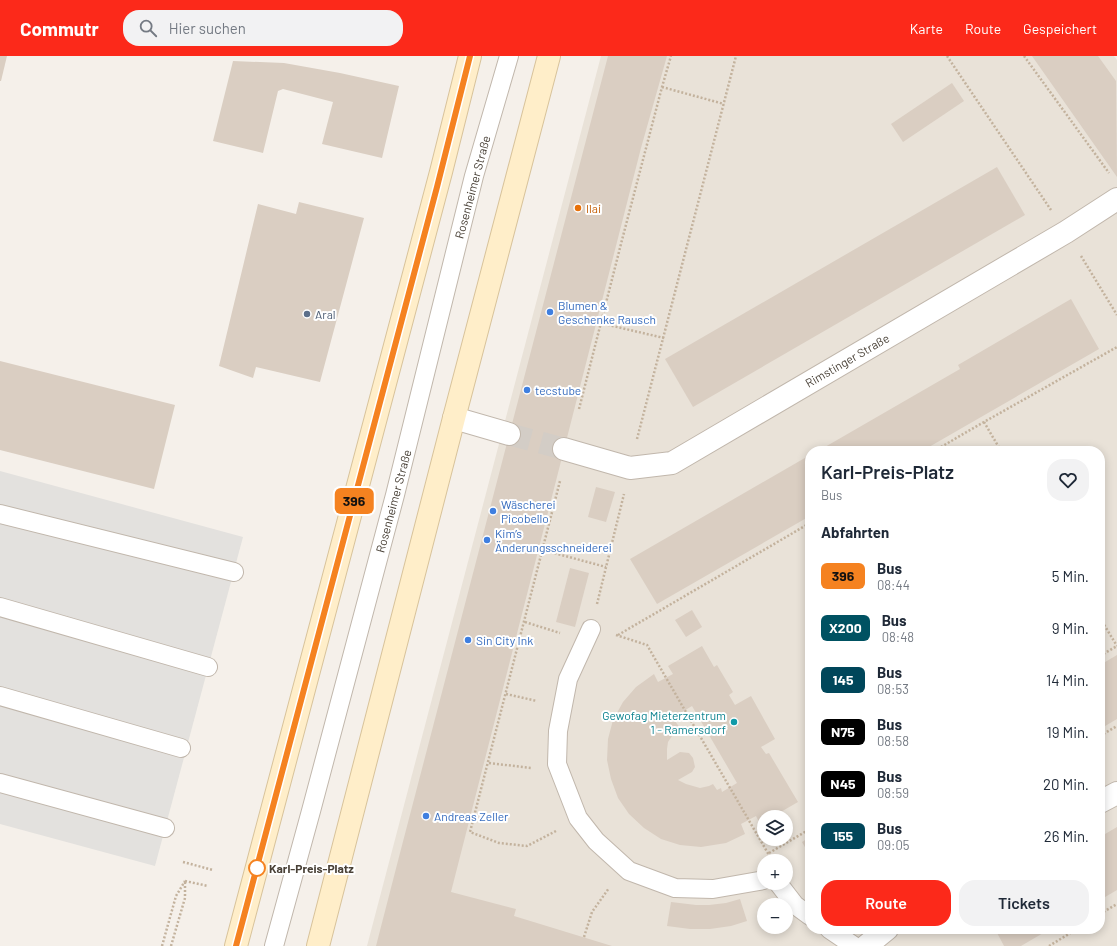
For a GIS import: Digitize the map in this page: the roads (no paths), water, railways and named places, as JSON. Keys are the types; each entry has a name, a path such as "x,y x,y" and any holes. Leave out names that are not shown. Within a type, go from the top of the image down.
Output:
{"main road":[{"path":"236,946 439,180 470,56"},
{"path":"318,946 549,56"}],"street":[{"name":"Rimstinger Straße","path":"564,449 630,468 672,463 1066,232 1117,199"},
{"path":"454,418 509,434"},
{"path":"1105,799 1117,793"},
{"path":"866,946 880,934"}],"lane":[{"name":"Rosenheimer Straße","path":"274,946 395,495 474,176 508,56"},
{"path":"0,514 234,572"},
{"path":"0,607 208,667"},
{"path":"588,635 568,679 558,731 557,764 578,818 596,841 629,871 675,888 713,889 757,881"},
{"path":"0,696 181,748"},
{"path":"0,783 165,828"},
{"path":"783,890 795,905 805,912"},
{"path":"836,934 854,946"}],"tunnel":[{"path":"509,434 564,449"}],"place":[{"name":"Ilai","path":"578,208"},
{"name":"Blumen & Geschenke Rausch","path":"550,312"},
{"name":"Aral","path":"307,314"},
{"name":"tecstube","path":"527,390"},
{"name":"Wäscherei Picobello","path":"493,511"},
{"name":"Kim’s Änderungsschneiderei","path":"487,540"},
{"name":"Sin City Ink","path":"468,640"},
{"name":"Gewofag Mieterzentrum 1 - Ramersdorf","path":"734,722"},
{"name":"Andreas Zeller","path":"426,816"},
{"name":"Karl-Preis-Platz","path":"257,868"}]}
